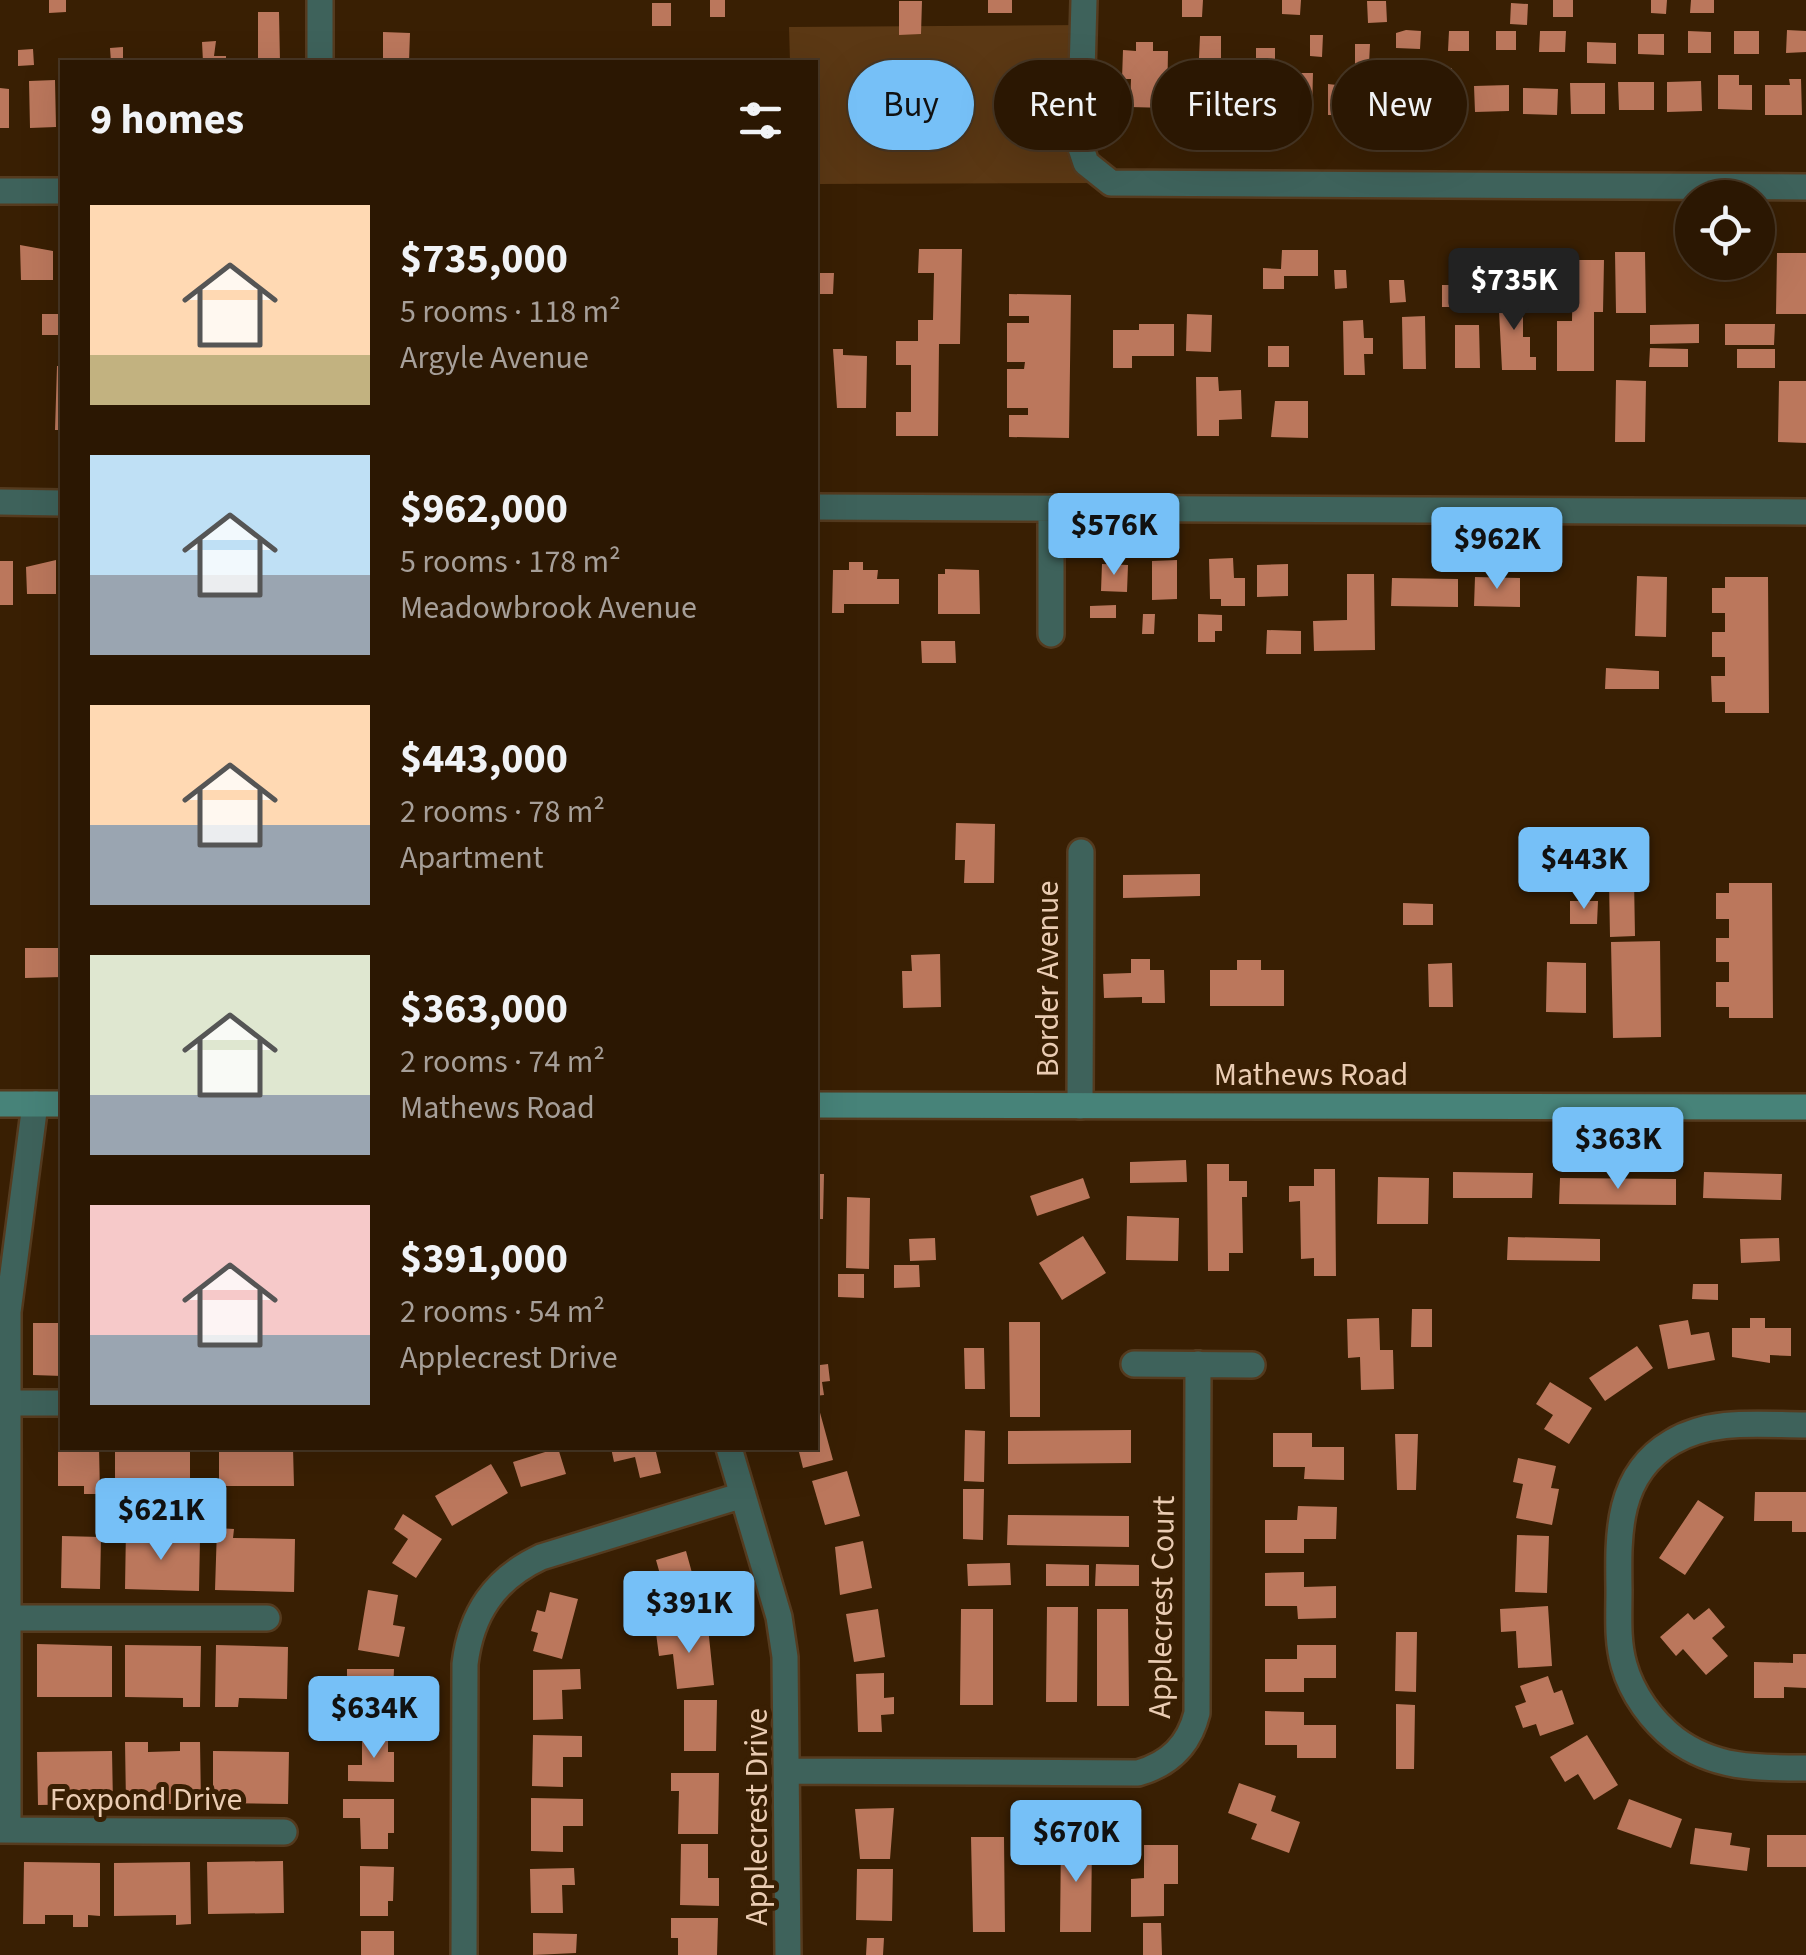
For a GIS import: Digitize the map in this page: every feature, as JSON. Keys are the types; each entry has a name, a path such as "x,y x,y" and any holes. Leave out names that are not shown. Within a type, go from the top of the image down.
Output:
{"street":[{"path":"320,0 320,60"},
{"path":"1084,0 1080,145 1086,163 1111,183 1806,187"},
{"path":"0,190 60,191"},
{"path":"0,502 60,503"},
{"path":"818,507 1806,512"},
{"path":"1051,508 1051,634"},
{"name":"Border Avenue","path":"1080,1106 1081,852"},
{"path":"0,1104 60,1104"},
{"path":"4,1830 8,1312 36,1104"},
{"name":"Mathews Road","path":"818,1106 1806,1107"},
{"path":"1134,1364 1252,1365"},
{"name":"Applecrest Court","path":"789,1771 1138,1773 1176,1754 1192,1731 1196,1713 1198,1364"},
{"path":"8,1403 60,1403"},
{"path":"1806,1425 1715,1426 1682,1436 1648,1460 1624,1501 1618,1526 1619,1637 1624,1665 1638,1698 1675,1739 1710,1758 1748,1768 1806,1768"},
{"name":"Applecrest Drive","path":"730,1450 779,1617 788,1692 788,1955"},
{"path":"464,1955 465,1664 474,1622 486,1599 511,1574 541,1557 743,1496"},
{"path":"8,1618 267,1618"},
{"name":"Foxpond Drive","path":"4,1830 284,1832"}],"shaded area":[{"path":"1083,25 1082,60 994,60 994,150 1084,150 1111,183 818,184 818,60 790,60 789,27"}],"building":[{"path":"49,0 66,0 66,12 49,13"},
{"path":"710,0 725,0 725,17 710,17"},
{"path":"988,0 1012,0 1012,13 988,13"},
{"path":"1182,0 1203,0 1202,17 1182,17"},
{"path":"1282,0 1301,0 1300,15 1282,14"},
{"path":"1553,0 1573,0 1573,17 1553,17"},
{"path":"1651,0 1667,0 1666,14 1651,13"},
{"path":"1691,0 1714,0 1714,13 1690,13"},
{"path":"899,1 922,1 921,34 899,35"},
{"path":"1367,1 1386,1 1387,22 1368,23"},
{"path":"652,3 671,3 671,26 652,26"},
{"path":"1511,3 1528,4 1527,25 1510,24"},
{"path":"258,12 279,12 280,60 258,60"},
{"path":"1787,30 1806,31 1806,52 1786,53"},
{"path":"1421,31 1420,49 1396,48 1396,33"},
{"path":"1449,31 1469,31 1469,51 1448,51"},
{"path":"1496,31 1516,31 1516,50 1496,50"},
{"path":"1540,31 1566,31 1565,52 1539,52"},
{"path":"1688,31 1711,32 1711,53 1688,53"},
{"path":"1734,31 1759,31 1759,54 1734,54"},
{"path":"383,32 410,33 409,60 383,60"},
{"path":"1638,34 1664,34 1664,55 1638,54"},
{"path":"1310,35 1323,35 1322,57 1310,56"},
{"path":"1200,36 1221,36 1221,58 1199,58"},
{"path":"216,41 214,56 226,56 226,60 203,60 202,42"},
{"path":"1136,42 1153,42 1153,51 1168,51 1168,60 1152,60 1152,108 1132,107 1132,60 1123,60 1123,50 1136,51"},
{"path":"1587,42 1616,43 1616,64 1587,63"},
{"path":"1355,44 1370,44 1369,60 1355,60"},
{"path":"123,47 123,60 111,60 110,48"},
{"path":"1256,48 1275,48 1275,60 1256,60"},
{"path":"33,49 34,65 18,66 18,50"},
{"path":"1718,75 1739,75 1739,85 1752,85 1752,110 1718,109"},
{"path":"1789,79 1801,79 1802,115 1765,115 1765,85 1790,85"},
{"path":"55,80 56,127 30,128 29,81"},
{"path":"1701,81 1702,111 1667,112 1667,82"},
{"path":"1618,82 1654,82 1654,110 1619,110"},
{"path":"1570,83 1605,83 1605,114 1571,114"},
{"path":"1328,84 1332,84 1332,115 1328,115"},
{"path":"1509,85 1509,111 1475,112 1474,86"},
{"path":"0,88 9,89 9,128 0,128"},
{"path":"1523,88 1558,89 1557,115 1523,114"},
{"path":"20,245 53,251 53,280 21,280"},
{"path":"919,249 962,249 960,344 939,344 938,436 896,436 896,412 911,412 911,365 896,365 896,341 918,341 918,320 933,320 934,273 918,273"},
{"path":"1282,250 1318,250 1318,276 1284,276 1284,289 1263,289 1263,268 1281,269"},
{"path":"1615,252 1645,252 1646,313 1616,313"},
{"path":"1777,253 1806,253 1806,314 1776,314"},
{"path":"1573,260 1604,260 1603,312 1594,312 1594,371 1557,371 1557,321 1572,321"},
{"path":"1334,270 1346,270 1347,288 1335,289"},
{"path":"818,273 834,273 833,294 818,294"},
{"path":"1389,280 1404,280 1406,302 1390,303"},
{"path":"1442,285 1464,285 1464,307 1442,307"},
{"path":"1498,290 1523,290 1523,337 1530,337 1530,357 1536,357 1536,370 1502,370"},
{"path":"1009,294 1071,295 1069,438 1009,437 1009,415 1028,415 1028,408 1007,408 1007,369 1024,369 1025,362 1007,362 1007,323 1029,323 1029,316 1009,316"},
{"path":"42,314 60,314 60,335 42,335"},
{"path":"1187,314 1212,315 1211,352 1186,351"},
{"path":"1425,316 1426,369 1403,369 1402,317"},
{"path":"1363,320 1364,338 1373,338 1373,354 1364,354 1365,375 1344,375 1343,321"},
{"path":"1139,324 1174,324 1174,356 1132,356 1132,368 1113,368 1113,330 1139,330"},
{"path":"1699,324 1699,343 1650,344 1650,325"},
{"path":"1725,324 1775,324 1774,345 1725,345"},
{"path":"1455,325 1479,325 1480,368 1455,368"},
{"path":"1268,346 1289,346 1289,367 1268,367"},
{"path":"1650,348 1688,349 1688,367 1649,367"},
{"path":"833,349 843,349 843,355 867,356 866,408 837,408"},
{"path":"1737,349 1775,349 1775,368 1737,368"},
{"path":"57,366 60,366 60,430 55,430"},
{"path":"1196,377 1218,377 1219,391 1241,390 1242,419 1219,420 1219,436 1197,436"},
{"path":"1616,380 1646,381 1645,442 1615,442"},
{"path":"1779,381 1806,381 1806,443 1778,442"},
{"path":"1275,401 1308,401 1308,438 1271,437"},
{"path":"1233,558 1234,578 1245,578 1245,606 1221,606 1221,599 1210,599 1209,559"},
{"path":"56,560 56,594 27,594 26,567"},
{"path":"1177,560 1177,599 1152,600 1152,561"},
{"path":"0,561 13,561 13,605 0,605"},
{"path":"849,562 863,562 863,570 878,570 877,579 899,579 899,604 844,604 844,613 832,613 833,570 849,570"},
{"path":"1102,564 1128,565 1127,592 1101,591"},
{"path":"1288,564 1288,596 1257,597 1257,565"},
{"path":"945,569 979,570 980,614 938,614 938,574 945,574"},
{"path":"1347,574 1374,574 1375,650 1314,651 1313,621 1347,620"},
{"path":"1637,576 1667,577 1666,637 1635,636"},
{"path":"1475,577 1520,578 1520,607 1474,606"},
{"path":"1725,577 1768,577 1769,713 1725,713 1725,702 1712,702 1711,676 1725,676 1725,657 1712,657 1712,632 1725,632 1725,613 1712,613 1712,588 1725,588"},
{"path":"1392,578 1458,579 1458,607 1391,606"},
{"path":"1116,605 1116,618 1090,618 1090,606"},
{"path":"1143,614 1155,614 1154,634 1142,634"},
{"path":"1198,614 1222,615 1222,631 1215,631 1215,642 1198,642"},
{"path":"1267,630 1301,631 1301,654 1266,654"},
{"path":"921,641 955,641 956,663 922,663"},
{"path":"1606,668 1659,671 1659,689 1605,689"},
{"path":"956,823 995,824 994,883 964,883 965,860 955,860"},
{"path":"1200,874 1200,896 1123,898 1123,875"},
{"path":"1634,879 1635,936 1610,937 1609,880"},
{"path":"1729,883 1772,883 1773,1018 1729,1018 1729,1007 1716,1007 1716,982 1729,982 1729,962 1716,962 1716,938 1729,938 1729,919 1716,919 1716,893 1729,893"},
{"path":"1570,901 1598,901 1597,924 1570,924"},
{"path":"1403,903 1433,904 1433,925 1403,925"},
{"path":"1660,941 1661,1037 1613,1038 1611,942"},
{"path":"25,948 60,948 60,977 25,978"},
{"path":"940,954 941,1007 903,1008 902,971 912,971 911,955"},
{"path":"1131,959 1150,959 1150,970 1164,970 1165,1003 1142,1003 1142,997 1104,998 1103,974 1131,973"},
{"path":"1237,960 1261,960 1261,970 1284,970 1284,1006 1210,1006 1210,970 1237,970"},
{"path":"1547,962 1586,963 1586,1013 1546,1012"},
{"path":"1452,963 1453,1007 1429,1007 1428,964"},
{"path":"1186,1160 1187,1182 1130,1183 1130,1162"},
{"path":"1207,1164 1229,1164 1229,1181 1247,1181 1247,1197 1242,1197 1243,1253 1229,1253 1229,1271 1208,1271"},
{"path":"1314,1169 1335,1169 1336,1276 1314,1276 1314,1258 1301,1259 1300,1201 1289,1202 1289,1186 1314,1186"},
{"path":"1453,1172 1533,1173 1532,1198 1453,1198"},
{"path":"1704,1172 1782,1174 1781,1200 1703,1198"},
{"path":"818,1174 824,1174 823,1219 818,1219"},
{"path":"1378,1177 1429,1178 1428,1224 1377,1224"},
{"path":"1083,1178 1090,1198 1037,1216 1030,1196"},
{"path":"1560,1178 1676,1179 1676,1205 1559,1204"},
{"path":"847,1197 870,1198 869,1269 846,1268"},
{"path":"1127,1216 1179,1218 1178,1261 1126,1260"},
{"path":"1083,1236 1106,1273 1062,1300 1039,1263"},
{"path":"1508,1237 1600,1239 1600,1261 1507,1260"},
{"path":"935,1238 936,1260 910,1261 909,1239"},
{"path":"1779,1238 1780,1261 1741,1263 1740,1239"},
{"path":"894,1265 919,1265 920,1287 894,1288"},
{"path":"838,1274 864,1274 864,1298 838,1297"},
{"path":"1693,1284 1718,1284 1718,1300 1692,1299"},
{"path":"1412,1309 1432,1309 1432,1347 1411,1347"},
{"path":"1379,1318 1380,1350 1393,1350 1394,1389 1361,1390 1360,1357 1348,1358 1347,1319"},
{"path":"1750,1318 1765,1318 1765,1328 1791,1328 1791,1356 1770,1355 1770,1363 1732,1357 1732,1328 1750,1328"},
{"path":"1688,1320 1691,1335 1709,1332 1715,1360 1668,1369 1659,1325"},
{"path":"1009,1322 1040,1322 1040,1417 1010,1417"},
{"path":"33,1323 60,1323 60,1376 33,1375"},
{"path":"1637,1346 1653,1368 1605,1401 1589,1378"},
{"path":"964,1348 984,1348 985,1389 965,1389"},
{"path":"818,1354 820,1365 828,1364 830,1381 822,1382 824,1395 818,1396"},
{"path":"1550,1382 1592,1408 1569,1444 1544,1429 1553,1415 1536,1404"},
{"path":"818,1405 833,1460 803,1468 798,1450 818,1450"},
{"path":"965,1430 985,1431 984,1482 964,1481"},
{"path":"1131,1430 1131,1463 1008,1464 1008,1431"},
{"path":"58,1432 60,1450 99,1450 100,1494 84,1494 84,1486 58,1486"},
{"path":"1273,1433 1312,1433 1312,1447 1344,1447 1344,1480 1304,1479 1305,1467 1273,1467"},
{"path":"1395,1434 1418,1434 1416,1490 1397,1490"},
{"path":"115,1450 190,1450 190,1485 149,1486 149,1494 133,1494 132,1486 115,1486"},
{"path":"219,1450 293,1450 294,1486 219,1486"},
{"path":"559,1450 566,1474 521,1487 513,1462"},
{"path":"611,1450 655,1450 661,1473 640,1478 635,1457 614,1462"},
{"path":"1518,1458 1556,1466 1551,1488 1559,1489 1552,1525 1516,1518 1523,1484 1513,1482"},
{"path":"491,1464 508,1493 452,1526 435,1496"},
{"path":"847,1471 860,1516 825,1525 812,1481"},
{"path":"963,1489 984,1489 983,1540 963,1539"},
{"path":"1755,1492 1806,1492 1806,1532 1792,1532 1792,1521 1754,1521"},
{"path":"1698,1500 1724,1517 1685,1575 1659,1558"},
{"path":"1298,1506 1337,1507 1336,1539 1304,1539 1304,1553 1265,1553 1265,1520 1297,1520"},
{"path":"403,1514 442,1539 416,1578 392,1563 408,1539 394,1529"},
{"path":"1008,1515 1129,1516 1129,1547 1007,1545"},
{"path":"126,1527 141,1527 141,1537 200,1538 199,1591 125,1589"},
{"path":"217,1528 234,1529 233,1538 295,1539 294,1592 215,1590"},
{"path":"1517,1535 1549,1536 1547,1593 1515,1592"},
{"path":"62,1536 101,1537 100,1589 61,1588"},
{"path":"863,1541 872,1588 840,1595 835,1547"},
{"path":"686,1551 700,1602 670,1610 656,1560"},
{"path":"1010,1563 1011,1585 968,1586 967,1564"},
{"path":"1046,1564 1089,1565 1089,1586 1046,1586"},
{"path":"1096,1564 1139,1565 1139,1586 1095,1586"},
{"path":"1304,1572 1304,1587 1336,1586 1336,1618 1298,1619 1297,1606 1265,1606 1265,1573"},
{"path":"368,1590 398,1595 393,1625 405,1627 399,1657 358,1650"},
{"path":"550,1592 578,1599 562,1659 533,1651 538,1633 531,1631 537,1610 545,1612"},
{"path":"1548,1606 1552,1666 1518,1668 1516,1631 1501,1632 1500,1609"},
{"path":"1047,1607 1078,1607 1077,1702 1046,1702"},
{"path":"1709,1608 1725,1627 1712,1638 1728,1656 1706,1675 1683,1649 1676,1656 1660,1637 1688,1613 1694,1620"},
{"path":"878,1609 885,1657 854,1662 846,1614"},
{"path":"961,1609 993,1609 993,1705 960,1705"},
{"path":"1097,1609 1128,1609 1129,1706 1097,1706"},
{"path":"708,1627 714,1685 677,1689 673,1654 659,1656 656,1633"},
{"path":"1396,1632 1417,1632 1416,1692 1395,1691"},
{"path":"37,1644 112,1646 112,1697 37,1697"},
{"path":"125,1645 201,1646 200,1707 183,1707 183,1698 125,1697"},
{"path":"216,1645 288,1647 287,1699 239,1698 238,1707 215,1707"},
{"path":"1297,1645 1336,1645 1336,1678 1304,1678 1304,1692 1265,1692 1265,1659 1297,1659"},
{"path":"1793,1654 1806,1654 1806,1688 1784,1687 1784,1698 1754,1698 1754,1662 1793,1663"},
{"path":"347,1669 394,1669 392,1720 361,1719 362,1688 347,1688"},
{"path":"580,1669 581,1689 562,1690 563,1719 533,1720 533,1670"},
{"path":"884,1673 884,1698 894,1697 894,1714 881,1715 882,1732 858,1732 856,1674"},
{"path":"1548,1676 1554,1693 1562,1690 1574,1724 1540,1736 1536,1724 1523,1728 1515,1706 1526,1702 1520,1686"},
{"path":"684,1700 717,1700 716,1751 684,1751"},
{"path":"1396,1704 1415,1705 1414,1769 1396,1769"},
{"path":"1265,1711 1304,1712 1304,1725 1336,1725 1336,1758 1297,1758 1297,1745 1265,1745"},
{"path":"362,1735 388,1735 388,1752 394,1752 394,1782 348,1781 348,1765 362,1765"},
{"path":"533,1735 582,1736 582,1757 563,1757 563,1787 532,1786"},
{"path":"1587,1735 1618,1785 1594,1800 1578,1774 1565,1782 1550,1757"},
{"path":"125,1742 148,1742 148,1752 180,1751 180,1742 200,1742 201,1804 126,1804"},
{"path":"112,1751 113,1804 38,1805 37,1752"},
{"path":"213,1751 289,1752 288,1804 213,1803"},
{"path":"671,1773 719,1773 718,1834 678,1834 679,1791 671,1791"},
{"path":"1239,1783 1276,1796 1271,1811 1300,1822 1289,1853 1251,1839 1257,1824 1228,1813"},
{"path":"531,1798 583,1799 583,1826 563,1826 563,1852 531,1851"},
{"path":"343,1799 394,1799 394,1833 388,1833 388,1849 361,1849 360,1818 343,1818"},
{"path":"1629,1799 1682,1819 1671,1848 1617,1829"},
{"path":"894,1808 890,1859 860,1859 855,1809"},
{"path":"1695,1828 1732,1833 1730,1845 1750,1848 1747,1871 1690,1864"},
{"path":"1767,1835 1806,1835 1806,1867 1767,1867"},
{"path":"971,1837 1004,1837 1005,1932 973,1932"},
{"path":"1061,1837 1092,1838 1091,1932 1060,1932"},
{"path":"681,1844 708,1844 708,1878 719,1878 719,1906 680,1905"},
{"path":"1144,1845 1178,1845 1178,1884 1164,1884 1164,1916 1131,1917 1131,1879 1144,1878"},
{"path":"283,1861 284,1913 208,1914 207,1862"},
{"path":"24,1862 100,1863 100,1916 88,1915 88,1927 73,1927 73,1915 45,1915 45,1924 23,1924"},
{"path":"190,1862 191,1924 176,1925 176,1915 114,1916 114,1863"},
{"path":"360,1866 394,1867 393,1901 388,1901 388,1916 360,1916"},
{"path":"574,1868 575,1885 562,1885 563,1913 531,1913 530,1869"},
{"path":"857,1869 893,1869 892,1921 856,1920"},
{"path":"671,1918 718,1918 717,1955 678,1955 678,1938 671,1938"},
{"path":"1143,1923 1161,1923 1162,1955 1143,1955"},
{"path":"361,1931 394,1931 394,1955 361,1955"},
{"path":"533,1933 577,1934 576,1953 533,1955"},
{"path":"867,1938 884,1938 883,1955 866,1955"}]}
